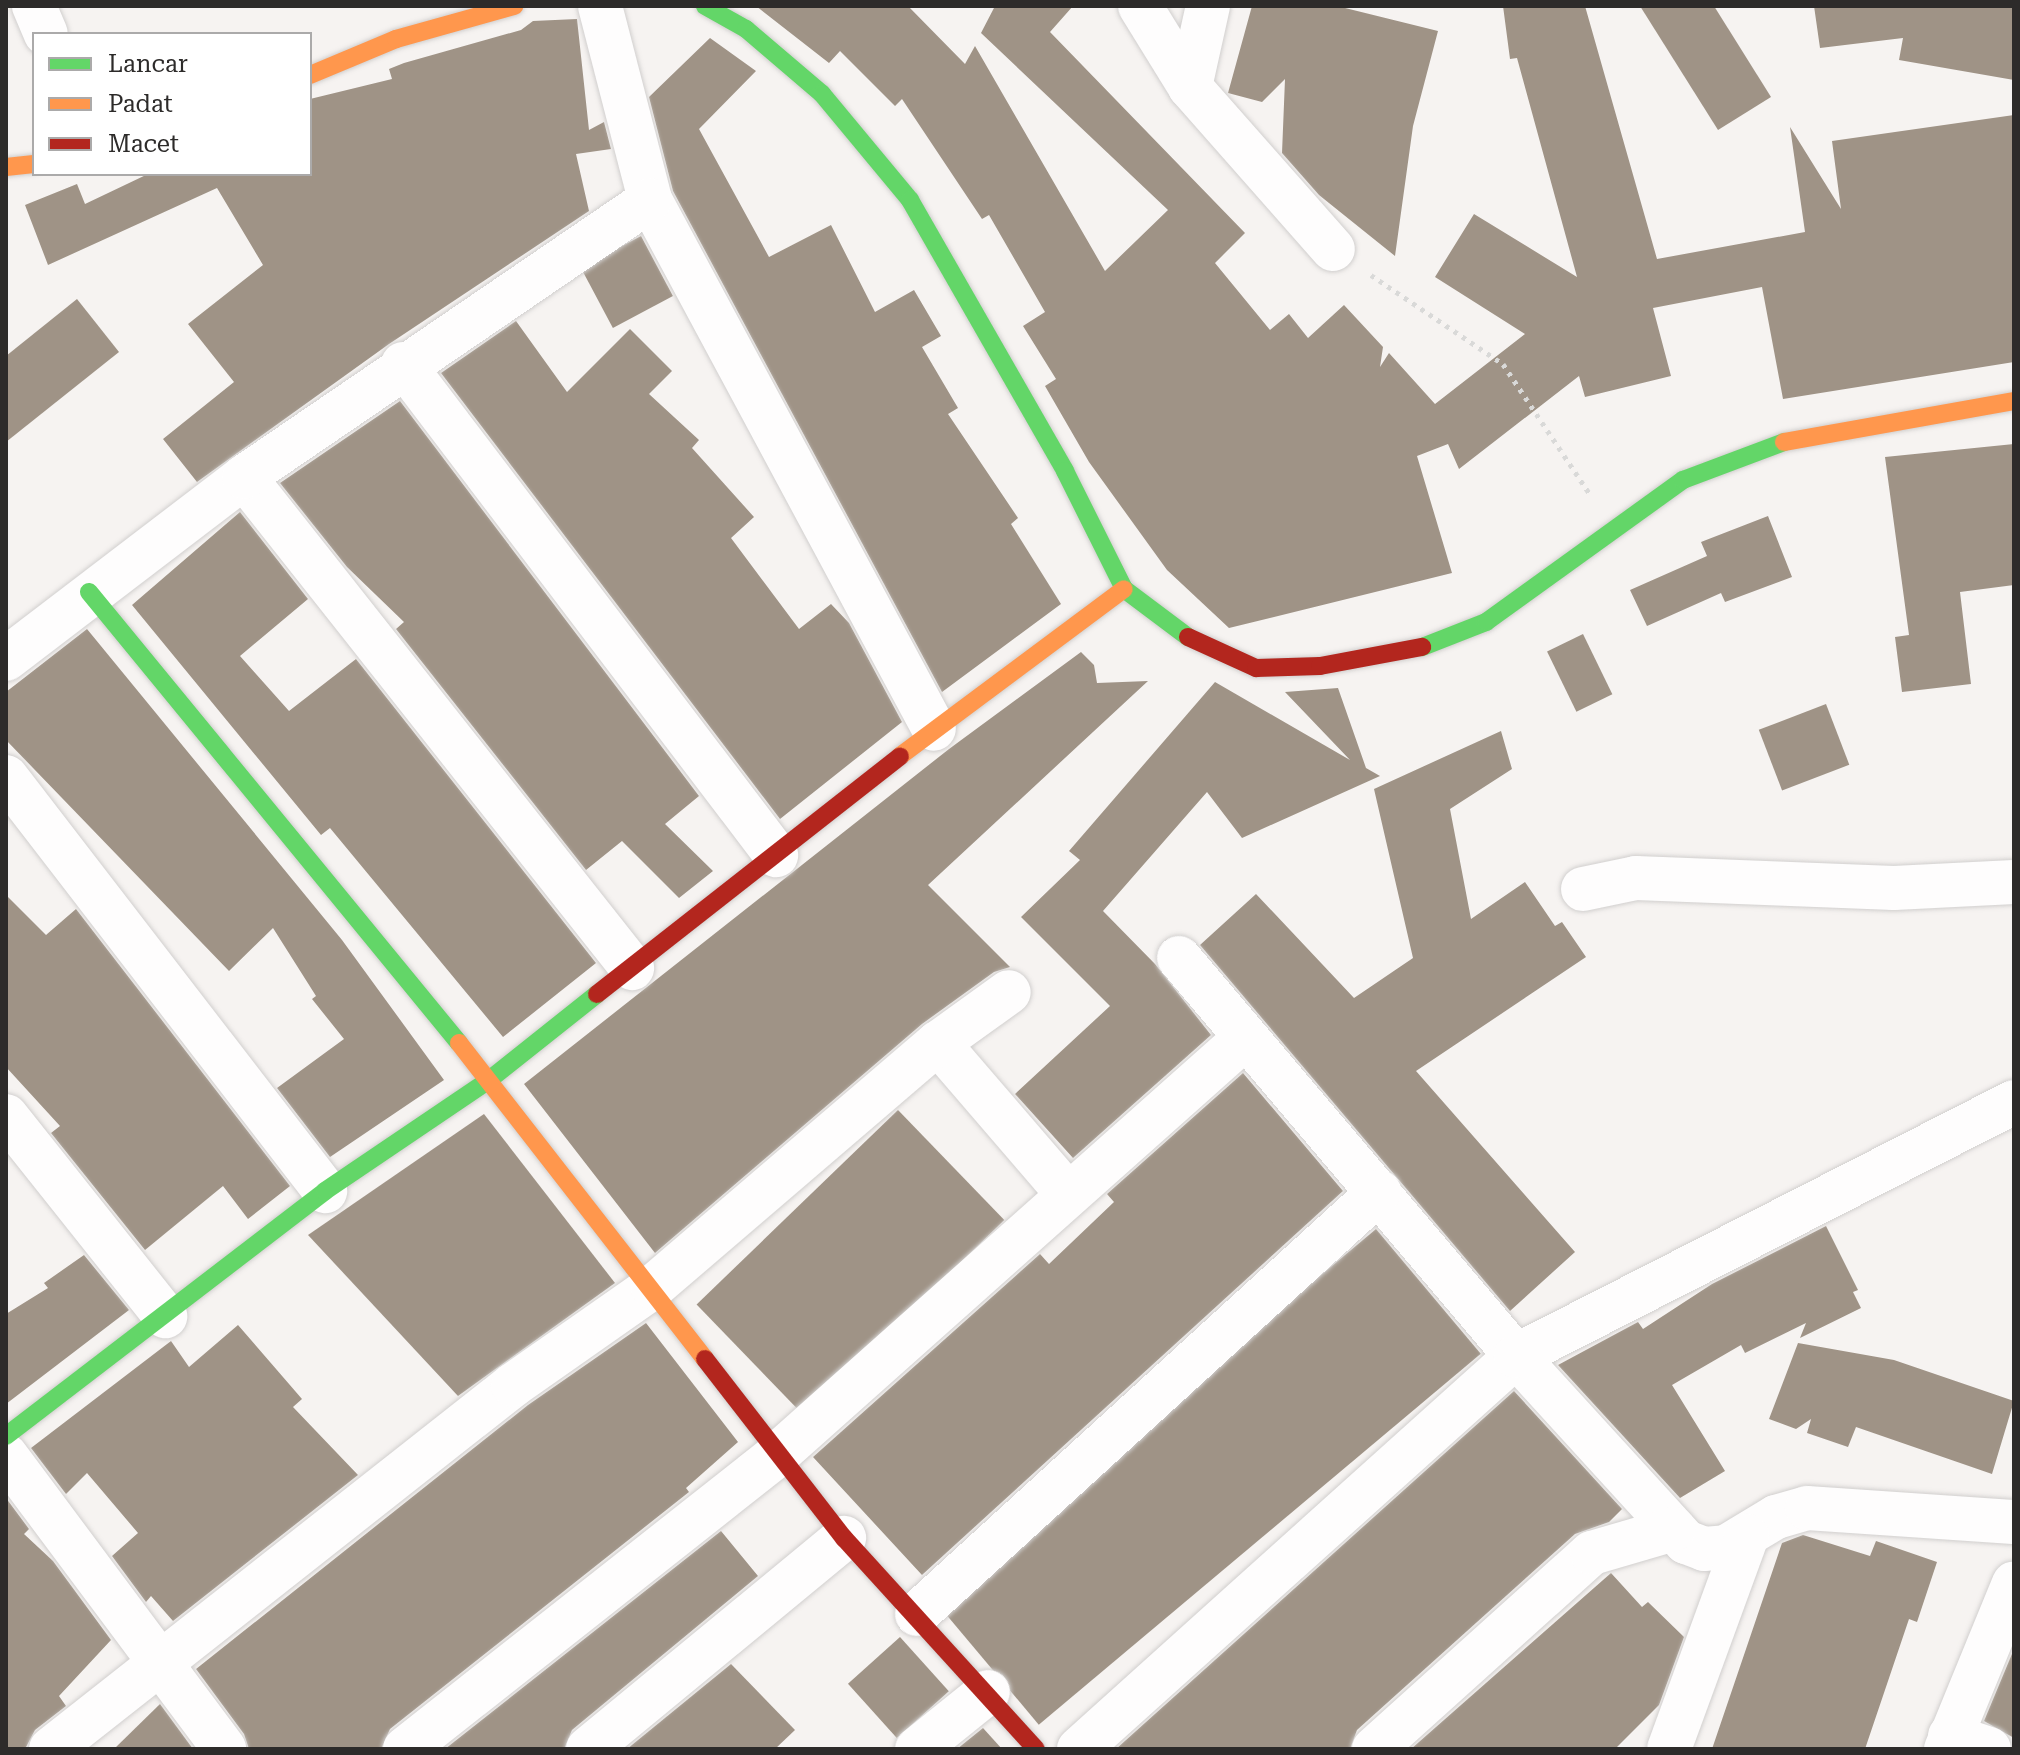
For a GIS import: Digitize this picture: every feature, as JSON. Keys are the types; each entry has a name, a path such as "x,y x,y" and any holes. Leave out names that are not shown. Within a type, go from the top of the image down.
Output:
{"street":[{"path":"34,6 45,32"},
{"path":"312,74 396,39 514,6"},
{"path":"600,6 650,200 934,729"},
{"path":"705,6 746,29 822,94 910,200 1065,471 1124,589 1177,632 1256,668 1320,666 1410,652 1486,622 1683,480 1776,444 2014,401"},
{"path":"1140,6 1190,87 1333,249"},
{"path":"1190,87 1208,6"},
{"path":"6,167 32,164"},
{"path":"6,659 89,592 244,477 403,364 650,200"},
{"path":"403,364 776,855"},
{"path":"244,477 632,968"},
{"path":"6,1436 325,1191 489,1080 934,729 1124,589"},
{"path":"89,592 489,1080 653,1287 844,1538 988,1692 1036,1749"},
{"path":"6,777 325,1191"},
{"path":"1583,889 1636,878 1894,888 2014,882"},
{"path":"1179,958 1516,1356 1686,1542 1704,1549 1747,1536 1776,1517 1807,1508 2014,1522"},
{"path":"51,1749 513,1385 653,1287 938,1043 1009,992"},
{"path":"405,1749 778,1454 1245,1038"},
{"path":"938,1043 1068,1194"},
{"path":"1079,1749 1516,1356 2014,1102"},
{"path":"6,1116 165,1316"},
{"path":"917,1614 1379,1192"},
{"path":"6,1456 224,1749"},
{"path":"1374,1749 1592,1553 1674,1529"},
{"path":"1669,1749 1747,1536"},
{"path":"588,1749 844,1538"},
{"path":"1962,1745 2014,1583"},
{"path":"917,1749 988,1692"}],"path":[{"path":"1333,249 1503,364 1614,530"}],"building":[{"path":"756,6 908,6 965,64 975,46 1105,271 1168,210 981,33 995,6 1073,6 1050,32 1245,233 1215,263 1270,330 1289,314 1308,338 1344,305 1383,347 1380,367 1389,353 1435,404 1525,334 1435,277 1474,214 1577,277 1517,58 1510,59 1503,6 1585,6 1657,259 1805,232 1790,127 1841,209 1832,141 2014,115 2014,362 1783,399 1762,287 1653,308 1671,376 1585,397 1579,376 1459,469 1448,444 1417,456 1452,573 1229,628 1167,570 1089,462 1045,386 1056,379 1023,326 1045,312 989,215 982,219 902,99 895,106 840,51 829,63"},
{"path":"1252,6 1337,6 1438,31 1413,126 1395,256 1319,195 1282,153 1285,79 1262,102 1228,93"},
{"path":"1640,6 1714,6 1771,97 1718,130"},
{"path":"1814,6 2014,6 2014,80 1899,60 1903,38 1820,48"},
{"path":"577,19 589,130 604,122 611,149 576,154 589,211 389,344 197,482 163,439 234,382 188,324 263,265 217,188 48,265 25,205 77,184 85,204 144,176 312,176 312,99 392,79 389,69 521,30 533,21"},
{"path":"710,38 756,71 699,129 769,257 831,225 875,312 914,290 941,336 922,347 958,408 948,414 1018,518 1011,524 1061,604 942,692 673,191 649,97"},
{"path":"641,236 673,296 613,328 581,268"},
{"path":"77,299 119,352 6,442 6,356"},
{"path":"516,321 567,392 630,329 672,371 649,394 699,440 692,448 754,517 731,538 799,629 831,604 849,623 902,722 780,819 441,373"},
{"path":"400,401 699,796 665,824 713,871 679,898 622,841 586,870 396,629 404,622 347,567 280,483"},
{"path":"2014,444 2014,585 1960,592 1971,684 1902,692 1895,637 1909,635 1885,457"},
{"path":"240,512 308,599 240,656 289,711 356,659 596,963 503,1037 330,828 321,835 132,605"},
{"path":"1768,516 1792,577 1725,602 1721,593 1647,626 1630,590 1707,556 1701,542"},
{"path":"87,629 342,940 444,1080 330,1157 277,1088 344,1039 312,999 316,996 273,928 229,971 6,740 6,692"},
{"path":"1583,634 1612,694 1576,712 1547,652"},
{"path":"1081,652 1094,665 1097,683 1148,681 928,885 1010,967 994,972 922,1024 655,1253 524,1084 949,749"},
{"path":"1215,682 1350,760 1285,692 1338,688 1366,768 1380,776 1242,838 1207,792 1103,911 1155,964 1211,1035 1073,1158 1015,1094 1110,1006 1021,917 1080,860 1069,851"},
{"path":"1826,704 1849,765 1782,790 1759,730"},
{"path":"1501,731 1512,769 1450,809 1471,919 1525,882 1555,926 1562,922 1586,957 1416,1071 1575,1252 1510,1311 1200,945 1256,894 1354,998 1413,958 1374,789"},
{"path":"6,895 46,935 76,909 290,1186 248,1219 223,1186 145,1250 51,1133 60,1126 6,1067"},
{"path":"1243,1073 1343,1191 922,1575 813,1457 1040,1254 1049,1264 1114,1202 1107,1194"},
{"path":"898,1110 1004,1220 803,1415 697,1305"},
{"path":"484,1114 615,1283 458,1396 308,1235"},
{"path":"1826,1226 1858,1290 1853,1292 1861,1308 1800,1338 1806,1323 1745,1353 1741,1345 1672,1385 1725,1471 1680,1498 1558,1365 1638,1322 1643,1329 1712,1284"},
{"path":"1376,1229 1481,1354 1039,1725 934,1600"},
{"path":"84,1255 129,1310 6,1404 6,1314 48,1288 44,1283"},
{"path":"646,1323 738,1442 686,1488 689,1492 390,1729 381,1749 249,1749 244,1734 196,1669 528,1405"},
{"path":"238,1325 302,1399 293,1407 358,1475 173,1621 151,1596 146,1602 112,1556 138,1533 87,1473 66,1494 31,1448 171,1341 189,1367"},
{"path":"1798,1343 1894,1360 2014,1401 1992,1474 1856,1427 1848,1447 1807,1433 1811,1419 1796,1429 1769,1419"},
{"path":"1514,1391 1622,1509 1609,1522 1575,1534 1357,1730 1350,1749 1116,1749"},
{"path":"6,1498 29,1529 24,1534 53,1561 111,1640 59,1696 66,1706 35,1730 25,1749 6,1749"},
{"path":"721,1531 758,1576 572,1730 564,1749 445,1749"},
{"path":"1803,1535 1870,1556 1876,1541 1937,1562 1917,1622 1909,1619 1865,1749 1712,1749 1782,1543"},
{"path":"1611,1573 1642,1607 1648,1602 1684,1637 1659,1705 1615,1749 1411,1749"},
{"path":"900,1637 949,1691 897,1738 848,1684"},
{"path":"2014,1649 2014,1738 1984,1721"},
{"path":"731,1664 795,1730 775,1749 627,1749"},
{"path":"160,1704 193,1749 114,1749"},
{"path":"983,1728 1002,1749 957,1749"}],"traffic: fast":[{"path":"705,6 746,29 822,94 910,200 1065,471 1124,589 1188,637"},
{"path":"1422,647 1486,622 1683,480 1784,442"},
{"path":"89,592 459,1043"},
{"path":"6,1436 325,1191 489,1080 597,994"}],"traffic: slow":[{"path":"312,74 396,39 514,6"},
{"path":"6,167 32,164"},
{"path":"1784,442 2014,401"},
{"path":"900,756 1124,589"},
{"path":"459,1043 705,1359"}],"traffic: jam":[{"path":"1188,637 1256,668 1320,666 1422,647"},
{"path":"597,994 900,756"},
{"path":"705,1359 844,1538 1036,1749"}]}
